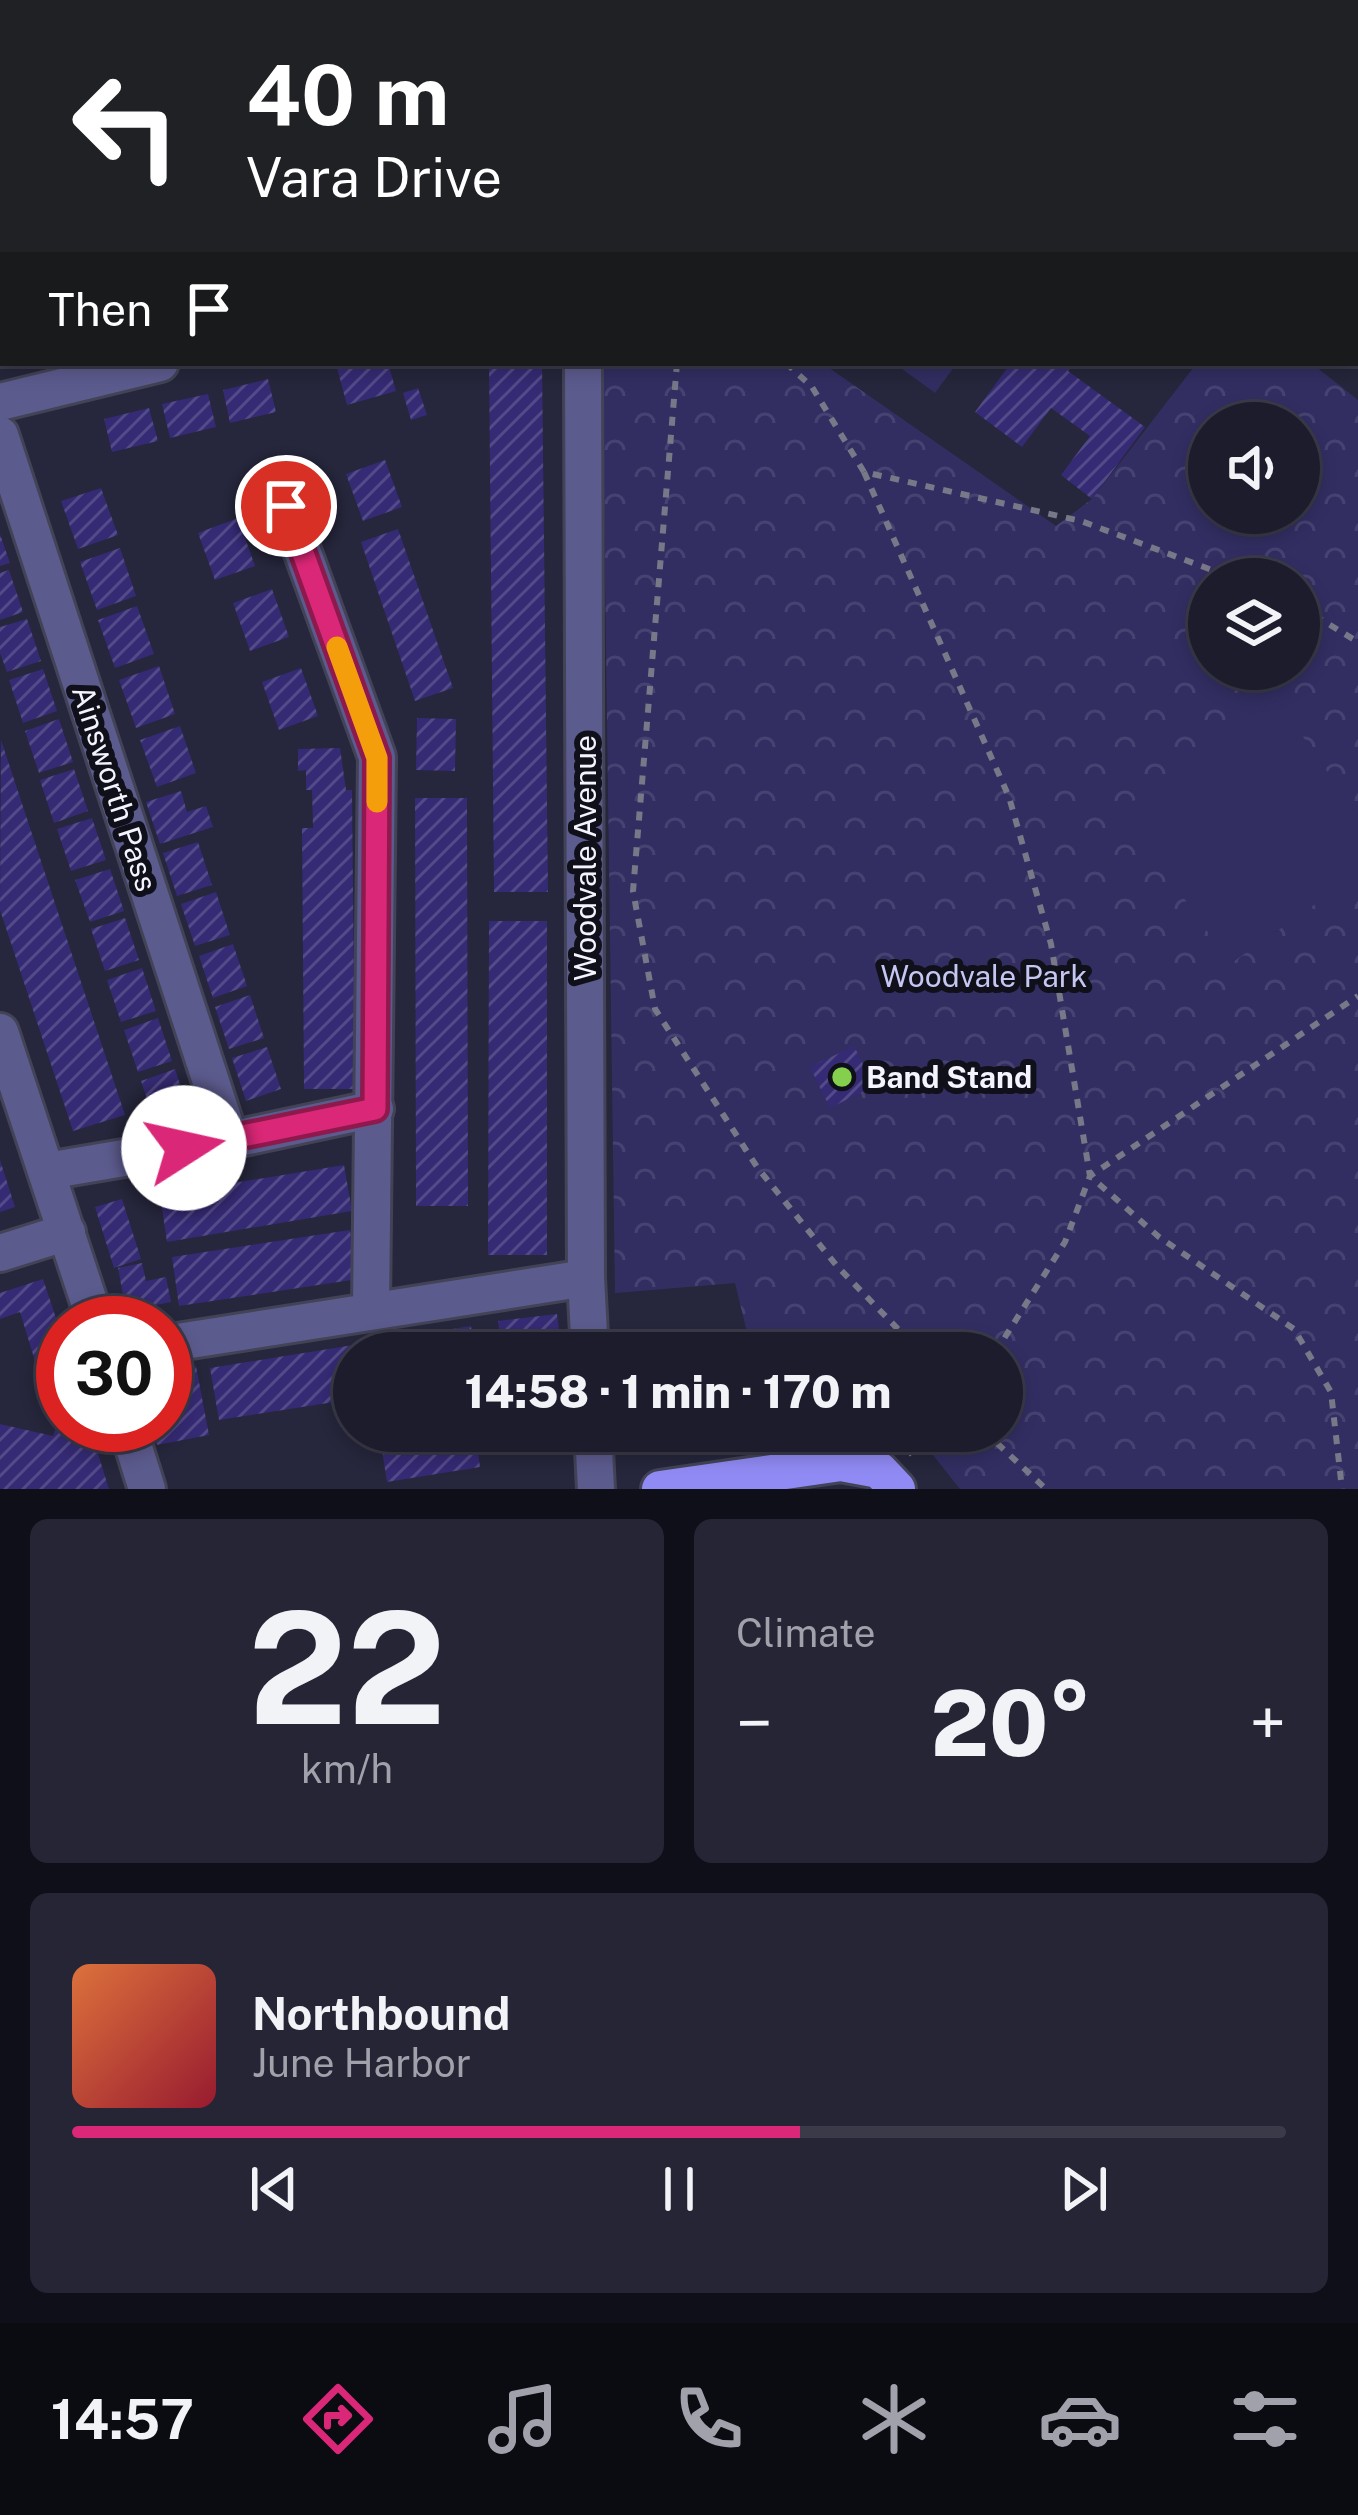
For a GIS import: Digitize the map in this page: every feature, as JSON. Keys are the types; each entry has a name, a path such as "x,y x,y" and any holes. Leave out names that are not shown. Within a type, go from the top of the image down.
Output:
{"main road":[{"path":"660,1489 842,1462 879,1470 897,1489"}],"street":[{"path":"0,402 148,366"},
{"name":"Woodvale Avenue","path":"583,366 589,1332"},
{"name":"Ainsworth Pass","path":"0,435 230,1140"},
{"path":"309,497 286,506 377,758 371,1309"},
{"path":"0,1032 87,1296"},
{"path":"47,1171 375,1109"},
{"path":"0,1252 67,1232"},
{"path":"192,1339 586,1278"},
{"path":"135,1452 147,1489"},
{"path":"594,1452 596,1489"}],"path":[{"path":"677,366 634,892 655,1009 757,1167 837,1266 901,1332"},
{"path":"789,366 812,387 864,472 1009,797 1051,944 1090,1176 1065,1242 1008,1332"},
{"path":"864,472 1081,520 1188,561"},
{"path":"1320,619 1358,642"},
{"path":"1090,1176 1358,996"},
{"path":"1090,1176 1160,1237 1294,1329 1331,1392 1342,1489"},
{"path":"1006,1452 1046,1489"}],"green space":[{"name":"Woodvale Park","path":"602,366 826,366 1056,526 1092,499 1195,366 1315,366 1358,400 1358,1489 960,1489 931,1452 1023,1452 1023,1332 747,1332 735,1283 615,1293"},
{"path":"898,366 955,366 935,393"},
{"path":"1277,700 1358,815 1358,874 1230,964 1122,809"}],"building":[{"path":"337,366 389,366 396,391 347,405"},
{"path":"489,366 542,366 548,892 494,892"},
{"path":"1009,366 1071,366 1068,371 1145,427 1092,499 1061,475 1090,436 1051,408 1022,447 975,412"},
{"path":"268,379 276,412 230,423 223,390"},
{"path":"418,388 427,415 411,420 403,393"},
{"path":"208,394 216,427 170,438 162,404"},
{"path":"149,408 158,441 112,452 104,419"},
{"path":"385,460 402,507 363,521 346,474"},
{"path":"101,488 118,535 78,549 61,501"},
{"path":"238,518 255,566 215,580 198,533"},
{"path":"398,529 453,688 415,701 361,542"},
{"path":"0,534 10,563 0,566"},
{"path":"120,548 136,596 97,610 80,562"},
{"path":"9,570 23,612 0,620 0,573"},
{"path":"272,589 289,637 250,651 233,603"},
{"path":"137,606 154,654 115,668 98,620"},
{"path":"27,619 41,661 7,672 0,653 0,627"},
{"path":"159,666 175,714 136,728 119,680"},
{"path":"301,668 318,716 279,730 262,682"},
{"path":"43,669 57,711 23,723 9,680"},
{"path":"417,718 456,719 455,771 416,770"},
{"path":"59,719 73,762 39,773 25,731"},
{"path":"180,726 196,773 157,787 140,740"},
{"path":"1,740 125,1115 73,1131 0,910"},
{"path":"340,748 346,790 352,790 355,1089 304,1089 302,828 313,828 312,790 306,790 306,770 298,771 298,749"},
{"path":"74,769 88,811 54,823 40,780"},
{"path":"181,791 187,812 206,806 213,827 160,844 146,802"},
{"path":"415,798 467,798 468,1206 416,1206"},
{"path":"92,818 106,860 71,871 57,829"},
{"path":"198,842 212,885 177,896 163,853"},
{"path":"110,869 124,911 90,922 75,880"},
{"path":"216,892 230,935 195,946 181,904"},
{"path":"125,918 139,960 105,971 91,929"},
{"path":"489,921 547,921 547,1255 488,1255"},
{"path":"233,944 247,986 213,998 199,956"},
{"path":"142,968 156,1011 121,1022 107,980"},
{"path":"250,995 264,1038 229,1049 215,1007"},
{"path":"158,1018 172,1061 138,1072 124,1030"},
{"name":"Band Stand","path":"854,1046 874,1086 830,1108 810,1067"},
{"path":"267,1047 281,1089 246,1101 232,1058"},
{"path":"175,1069 189,1112 155,1123 141,1081"},
{"path":"0,1160 15,1207 0,1212"},
{"path":"344,1165 352,1211 167,1242 160,1195"},
{"path":"122,1199 141,1259 114,1268 95,1207"},
{"path":"350,1230 358,1279 192,1304 192,1296 178,1296 172,1257"},
{"path":"142,1263 146,1281 166,1277 170,1296 123,1296 118,1268"},
{"path":"43,1279 49,1296 36,1296 36,1364 20,1312 0,1319 0,1293"},
{"path":"557,1314 559,1332 499,1332 498,1321"},
{"path":"471,1326 472,1332 434,1332"},
{"path":"333,1348 333,1402 219,1420 210,1368"},
{"path":"196,1366 209,1435 192,1438 192,1367"},
{"path":"0,1424 36,1432 36,1452 97,1452 109,1489 0,1489"},
{"path":"382,1452 478,1452 480,1467 387,1482"}],"slow traffic":[{"path":"337,647 377,758 377,802"}],"place":[{"name":"Band Stand","path":"842,1077"}],"route":[{"path":"184,1148 375,1109 377,758 286,506"}]}
